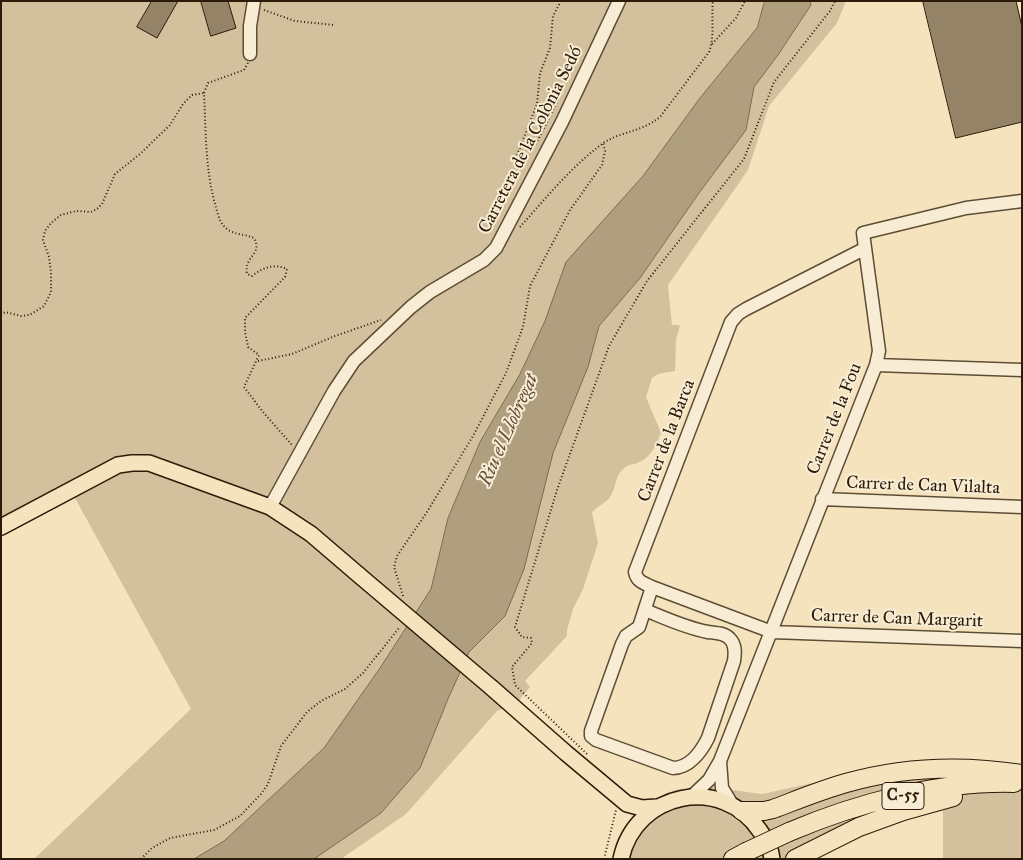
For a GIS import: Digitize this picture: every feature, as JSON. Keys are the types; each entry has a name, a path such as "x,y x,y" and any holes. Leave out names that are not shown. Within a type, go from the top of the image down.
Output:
{"highway":[{"path":"738,808 764,811 845,783 896,773 950,769 1005,771 1022,774"},
{"name":"C-55","path":"740,855 789,832 835,814 905,795 984,783 1022,783"},
{"path":"795,859 859,827 903,811 946,798 1022,790"}],"main road":[{"path":"1,527 118,465 132,463 154,465 270,508 311,534 619,798 634,807 657,807"},
{"path":"621,859 626,842 638,823 657,807 668,802 691,797 717,799 738,808 755,823 765,837 772,859"},
{"path":"619,798 629,816 631,833"}],"street":[{"name":"Carretera de la Colònia Sedó","path":"270,508 334,391 354,361 430,292 484,260 496,248 573,98 619,1"},
{"path":"250,54 253,2"},
{"name":"Carrer de la Fou","path":"691,797 709,780 720,761 876,365 879,351 863,233 966,208 1022,201"},
{"name":"Carrer de la Barca","path":"772,632 638,581 635,572 732,322 738,314 746,309 864,250"},
{"path":"876,365 1022,370"},
{"name":"Carrer de Can Vilalta","path":"822,499 1022,507"},
{"path":"644,610 700,630 724,634 730,638 736,653 703,749 680,768 672,768 596,740 591,736 591,731 622,644 626,636 639,627 644,610 652,587"},
{"name":"Carrer de Can Margarit","path":"772,632 1022,641"},
{"name":"Carrer de la Fou","path":"720,761 722,788 738,808"}],"path":[{"path":"560,1 553,16 550,48 540,73 537,104 516,158 522,160 537,142 558,100 573,98"},
{"path":"712,44 711,16 713,1"},
{"path":"519,229 567,177 603,144 619,135 650,125 660,117 709,52 712,44 736,18 745,1"},
{"path":"591,758 515,685 512,666 532,643 531,638 522,637 515,627 557,490 609,346 647,281 744,159 774,82 830,11 835,1"},
{"path":"253,2 266,12 282,18 334,25"},
{"path":"250,54 244,70 208,83 204,93 208,180 223,225 238,236 248,235 254,238 256,242 256,252 248,261 248,274 252,276 259,270 270,266 287,269 285,277 245,318 248,347 259,355 258,361 245,381 244,386 245,390 299,454"},
{"path":"1,315 5,312 21,316 29,315 44,306 51,292 51,272 49,257 43,240 51,222 69,212 91,212 97,209 102,204 115,174 140,154 170,125 183,104 192,95 204,93"},
{"path":"404,601 394,566 397,556 427,512 473,436 506,373 523,327 530,286 570,210 602,165 606,151 603,144"},
{"path":"258,361 292,354 335,336 407,311"},
{"path":"141,859 152,848 170,838 214,830 240,816 268,784 281,746 306,712 321,701 344,689 363,673 399,628"},
{"path":"604,859 619,798"}],"shaded area":[{"path":"1,1 765,1 757,28 700,98 643,176 545,321 520,374 480,442 448,518 431,589 380,668 324,748 224,841 194,859 34,859 191,709 75,498 1,537"},
{"path":"810,1 846,1 837,23 769,106 748,170 668,285 672,325 680,325 676,340 675,371 658,374 652,378 646,397 661,433 655,446 646,458 623,469 618,475 610,497 592,512 598,543 583,589 573,609 567,636 525,681 530,687 516,704 497,711 406,814 341,859 314,859 381,813 448,699 469,652 505,616 553,453 588,367 599,326 640,278 699,193 746,130 754,87 811,5"},
{"path":"1022,767 1022,859 943,859 943,810 889,824 815,859 615,859 619,838 636,812 674,790 710,787 762,794 882,768"}],"water":[{"name":"Riu el Llobregat","path":"765,1 810,1 811,5 754,87 746,130 699,193 640,278 599,326 588,367 553,453 524,569 505,616 469,652 420,768 381,813 314,859 194,859 224,841 324,748 380,668 431,589 448,518 480,442 520,374 545,321 566,262 643,176 700,98 757,28"}],"building":[{"path":"152,1 178,1 157,38 137,27"},
{"path":"201,1 228,1 236,28 211,36"},
{"path":"923,1 1016,1 1022,27 1022,122 956,138"}]}
